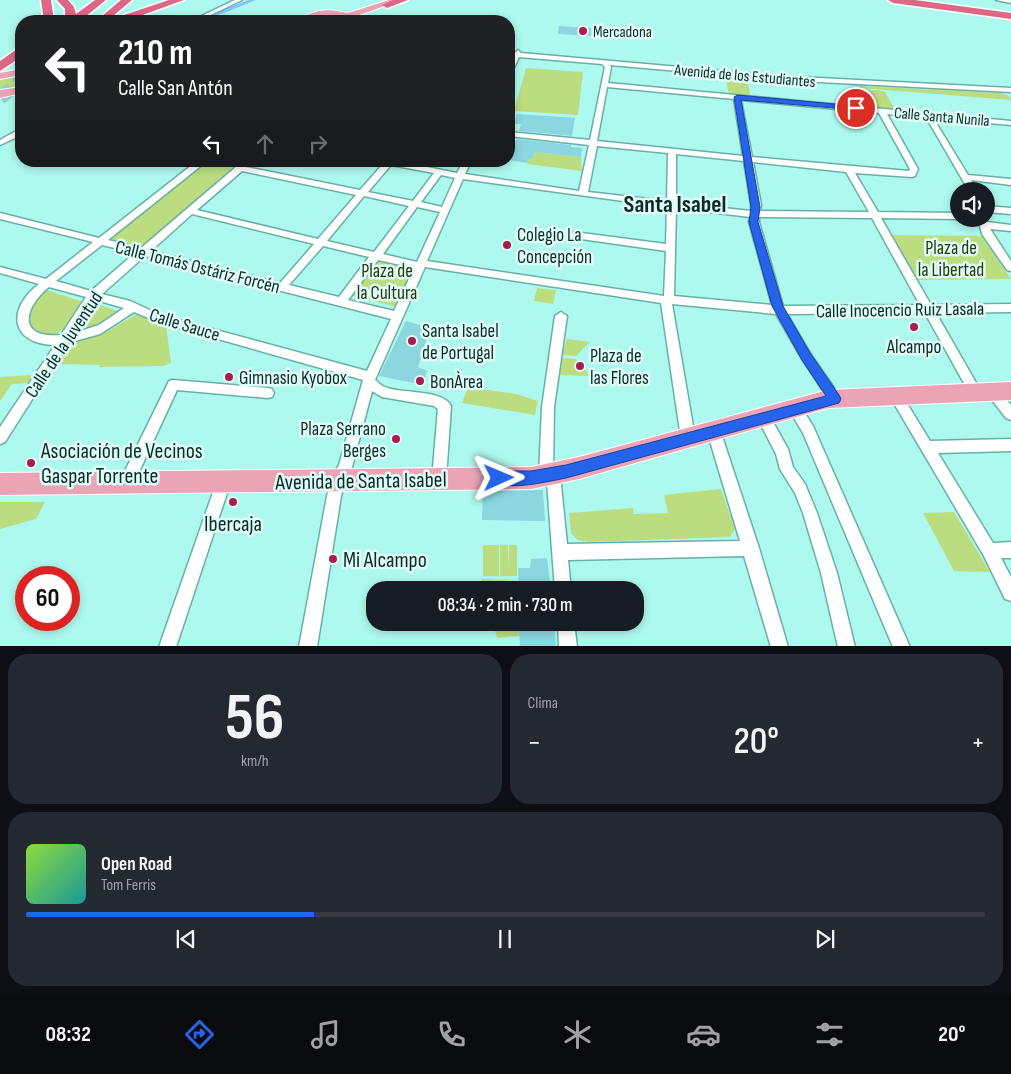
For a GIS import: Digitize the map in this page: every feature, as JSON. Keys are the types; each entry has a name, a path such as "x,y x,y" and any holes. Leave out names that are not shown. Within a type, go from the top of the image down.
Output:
{"highway":[{"path":"46,0 48,15"},
{"path":"62,0 70,8 72,15"},
{"path":"80,15 101,0"},
{"path":"91,15 110,0"},
{"path":"99,15 118,0"},
{"path":"108,15 127,0"},
{"path":"134,15 179,0"},
{"path":"387,4 403,0"},
{"path":"894,0 1011,16"},
{"path":"912,0 966,6"},
{"path":"922,0 1011,12"},
{"path":"955,0 1011,4"},
{"path":"988,1 1011,4"},
{"path":"3,66 15,57"}],"main road":[{"path":"360,15 398,0"},
{"path":"1000,0 1011,4"},
{"path":"318,15 341,15"},
{"path":"0,76 15,73"},
{"path":"0,94 15,91"},
{"name":"Avenida de Santa Isabel","path":"0,484 523,478 549,475 794,408 835,399 993,392"}],"street":[{"path":"207,15 239,0"},
{"name":"Avenida de los Estudiantes","path":"515,53 790,79 1010,89"},
{"name":"Avenida de los Estudiantes","path":"515,53 802,76 1010,89"},
{"path":"583,194 605,85 608,66 604,62"},
{"name":"Calle Santa Nunila","path":"605,85 882,110 1011,124"},
{"path":"737,97 756,207 754,222 779,310 806,356 835,399"},
{"path":"515,135 912,174 914,169 882,110"},
{"path":"928,115 968,182"},
{"path":"935,126 948,124 1011,124"},
{"path":"0,142 15,133"},
{"path":"672,151 669,300 666,306 688,438"},
{"path":"133,307 99,329 84,335 64,339 49,340 36,338 23,327 22,317 24,308 34,294 196,167"},
{"path":"282,287 382,167"},
{"path":"412,167 583,194 755,214 950,216"},
{"path":"308,646 338,480 345,467 369,380 464,167"},
{"path":"240,168 444,210"},
{"name":"Calle de la Juventud","path":"0,438 92,295 240,168"},
{"path":"849,169 927,308 1011,414"},
{"path":"341,302 439,172"},
{"path":"966,177 1011,182"},
{"path":"995,210 1011,211"},
{"name":"Calle Inocencio Ruiz Lasala","path":"190,211 376,256 669,300 779,310 1011,308"},
{"name":"Calle Tomás Ostáriz Forcén","path":"0,216 397,316"},
{"path":"995,225 1011,228"},
{"path":"983,227 1011,268"},
{"path":"574,235 670,248"},
{"name":"Calle Sauce","path":"0,270 133,307 158,318 369,380"},
{"path":"561,316 548,407 549,475 562,581"},
{"path":"369,380 382,392"},
{"path":"127,482 173,385 268,394"},
{"path":"364,397 382,392 436,401 445,406 439,479"},
{"path":"896,396 989,551 1011,593"},
{"path":"794,408 808,430 902,646"},
{"path":"763,417 783,452 787,469 800,488 810,513 829,573 847,646"},
{"path":"714,431 780,646"},
{"path":"927,447 1011,445"},
{"path":"167,646 224,481"},
{"path":"560,552 750,548"},
{"path":"989,551 1011,550"},
{"path":"567,631 568,646"}],"green space":[{"path":"526,68 583,72 578,115 515,111"},
{"path":"15,74 15,89 0,92 0,77"},
{"path":"726,78 747,79 751,98 729,96"},
{"path":"859,86 1001,93 1011,97 1011,100 861,88"},
{"path":"878,90 885,92 895,110 870,108 861,91"},
{"path":"535,152 581,157 582,171 527,164 529,158 533,158"},
{"path":"200,167 239,167 143,249 108,239"},
{"name":"Plaza de la Libertad","path":"892,235 982,236 1011,279 918,280"},
{"name":"Plaza de la Cultura","path":"379,259 415,268 397,307 352,296"},
{"path":"537,288 556,290 553,304 534,301"},
{"path":"47,290 81,301 62,330 54,336 44,335 31,329 27,313 43,291"},
{"path":"97,304 120,312 107,322 77,333 91,307"},
{"path":"137,314 166,325 171,363 163,366 99,367 100,365 54,364 67,346 106,332"},
{"path":"567,339 590,342 576,356 562,355"},
{"path":"562,358 576,359 591,376 560,375"},
{"path":"33,375 28,383 12,384 0,401 0,377"},
{"path":"468,387 516,394 538,401 535,415 462,403"},
{"path":"721,489 735,529 730,537 589,542 578,540 571,533 569,513 633,508 634,514 668,513 664,495"},
{"path":"0,502 45,502 36,519 0,529"},
{"path":"954,512 990,572 954,571 923,513"},
{"path":"483,545 499,545 499,576 483,576"},
{"path":"500,545 508,545 509,572 509,545 517,545 517,576 500,576"},
{"path":"482,579 518,581 482,581"},
{"path":"495,631 520,631 520,636 497,638"}],"building":[{"name":"Mercadona","path":"559,26 607,29 607,37 558,34"},
{"path":"517,114 575,118 572,136 519,131 521,124 515,124"},
{"path":"517,139 571,145 571,147 582,148 581,157 535,152 533,158 529,158 527,163 515,161"},
{"name":"Santa Isabel de Portugal","path":"406,321 430,328 418,367 427,371 423,385 379,376"},
{"path":"543,490 545,521 482,520 483,491"},
{"path":"547,558 550,581 519,581 518,568 530,568 531,559"},
{"path":"519,631 555,631 556,646 520,646"}],"waterway":[{"path":"212,15 253,0"}],"tunnel":[{"path":"0,98 15,86"}],"place":[{"name":"Mercadona","path":"583,31"},
{"name":"Colegio La Concepción","path":"507,245"},
{"name":"Alcampo","path":"914,327"},
{"name":"Santa Isabel de Portugal","path":"412,341"},
{"name":"Plaza de las Flores","path":"580,366"},
{"name":"Gimnasio Kyobox","path":"229,377"},
{"name":"BonÀrea","path":"420,381"},
{"name":"Plaza Serrano Berges","path":"396,439"},
{"name":"Asociación de Vecinos Gaspar Torrente","path":"31,463"},
{"name":"Ibercaja","path":"233,502"},
{"name":"Mi Alcampo","path":"333,559"}],"district":[{"name":"Santa Isabel","path":"675,204"}],"route":[{"path":"499,478 531,478 566,472 824,400 835,399 806,356 777,306 754,222 756,207 737,97 856,108"}]}
